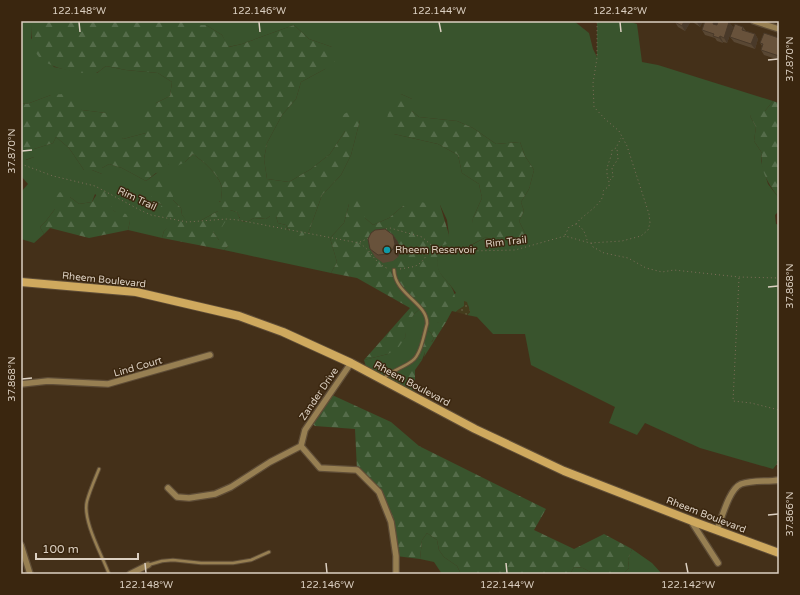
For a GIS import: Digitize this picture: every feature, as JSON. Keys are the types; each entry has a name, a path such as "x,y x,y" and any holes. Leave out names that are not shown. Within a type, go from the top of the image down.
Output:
{"street":[{"path":"754,21 779,29"},
{"name":"Rheem Boulevard","path":"21,282 136,292 231,315 283,332 351,363 475,429 564,471 691,521 779,553"},
{"name":"Lind Court","path":"21,384 48,381 108,384 210,355"},
{"name":"Zander Drive","path":"301,446 305,430 351,363"},
{"path":"168,488 178,497 189,498 215,494 231,487 270,462 301,446 320,468 356,470 379,492 391,522 396,556 396,574"},
{"path":"716,530 729,498 736,487 750,482 779,480"},
{"path":"691,521 718,563"},
{"path":"21,545 30,574"},
{"path":"130,574 148,565"}],"lane":[{"path":"383,379 388,374 413,361 417,356 428,320 414,300 399,286 394,276 394,270"},
{"path":"99,469 86,502 87,516 90,527 110,574"},
{"path":"148,565 162,561 174,560 201,563 233,563 251,560 269,552"}],"path":[{"path":"590,243 622,241 641,236 648,230 650,223 649,214 631,154 619,131 594,107 593,83 597,58 597,21"},
{"path":"565,236 569,227 576,224 601,200 604,194 603,191 609,186 607,174 612,150 616,148 622,137"},
{"path":"609,180 613,177 612,168 618,159 616,148"},
{"name":"Rim Trail","path":"21,164 53,176 95,186 151,215 187,222 228,219 238,220 359,243"},
{"path":"576,224 581,227 587,241"},
{"path":"381,231 390,228 422,237 438,251"},
{"name":"Rim Trail","path":"438,251 470,252 515,250 565,236 587,241 604,253 628,258 646,268 662,272 674,270 739,277 779,278"},
{"path":"359,243 371,237"},
{"path":"359,243 370,250 376,262 383,267 394,270 412,268 420,265 429,252 438,251"},
{"path":"739,277 733,401 751,403 779,410"},
{"path":"779,456 777,464 779,472"}],"green space":[{"path":"21,21 31,21 31,38 54,67 79,72 97,73 106,66 126,70 158,73 172,82 170,96 156,103 146,133 123,139 106,113 82,110 51,95 27,104 21,103"},
{"path":"31,21 187,21 188,25 206,25 222,35 229,47 242,44 294,25 309,39 332,47 338,59 325,69 301,82 296,99 282,115 267,143 264,159 267,179 289,182 311,169 330,154 345,131 342,115 350,111 360,120 351,155 341,175 322,195 308,234 297,236 292,234 286,225 278,223 276,216 270,216 266,219 254,218 247,222 238,220 240,218 237,212 223,210 218,202 221,201 222,188 218,178 193,154 185,162 177,166 169,164 164,172 156,173 146,181 122,168 109,164 102,168 102,174 92,170 84,170 69,148 56,137 53,143 34,149 34,157 25,160 23,152 21,151 21,103 27,104 51,95 74,93 82,110 106,113 117,122 123,139 146,133 142,116 156,103 170,96 172,82 158,73 126,70 106,66 96,73 82,73 66,70 50,64 36,54 32,40"},
{"path":"187,21 574,21 589,33 593,49 597,57 597,21 627,21 637,24 642,62 658,65 773,101 765,111 750,116 756,127 754,141 762,153 761,161 768,184 779,198 779,211 775,215 776,224 779,225 779,456 777,464 773,469 700,448 645,423 637,435 609,423 615,407 531,365 525,334 493,334 477,317 467,315 470,312 468,305 456,312 452,311 446,322 439,322 426,329 434,338 422,360 415,358 401,374 415,382 415,397 367,371 364,360 388,354 405,338 406,326 414,314 422,307 426,312 456,293 440,273 437,263 439,253 449,235 447,220 440,205 403,206 389,218 373,225 365,218 365,208 349,204 344,223 330,238 337,262 331,273 224,250 228,246 219,240 213,232 218,211 200,221 187,222 182,215 181,208 173,200 155,201 162,205 169,226 164,231 162,238 128,230 130,221 114,211 95,194 92,202 79,204 70,197 55,209 40,227 44,234 34,243 21,239 21,192 28,184 21,176 21,151 23,152 26,160 34,157 34,149 53,143 56,137 69,148 84,170 92,170 102,174 102,168 109,164 122,168 146,181 169,164 185,162 193,154 218,178 222,188 221,201 219,201 223,210 237,212 241,221 247,222 254,218 266,219 270,216 276,216 278,223 286,225 288,230 308,234 322,195 341,175 351,155 360,120 345,131 330,154 311,169 289,182 267,179 264,159 267,143 282,115 296,99 301,82 325,69 332,47 309,39 294,25 242,44 228,47 222,35 206,25 187,25","holes":["401,94 412,99 412,111 419,117 457,121 473,128 496,144 520,142 525,156 534,170 529,189 521,202 524,211 519,221 528,239 497,243 486,237 470,246 473,218 482,198 479,184 462,173 458,155 438,144 394,134"]},
{"path":"401,94 412,99 412,111 419,117 457,121 473,128 496,144 520,142 525,156 534,170 529,189 521,202 524,211 519,221 528,239 502,243 486,237 469,246 473,218 482,198 479,184 462,173 458,155 438,144 394,134 386,127 390,99"},
{"path":"773,101 779,103 779,198 768,183 763,171 761,159 762,153 754,141 756,127 750,116 758,110 765,111"},
{"path":"163,178 171,188 173,200 181,208 182,215 187,221 200,221 218,211 226,215 227,219 222,227 213,232 219,240 227,240 228,246 224,250 162,238 164,231 168,226 160,220 159,210 162,205 151,198 152,184"},
{"path":"108,188 114,195 110,203 114,211 126,214 130,221 128,230 89,238 50,228 44,234 40,227 55,209 51,200 60,192 79,204 92,202 100,189"},
{"path":"356,192 363,194 365,218 373,225 389,218 403,206 420,202 440,205 449,235 447,244 440,247 438,265 442,275 452,288 455,300 438,317 428,320 425,314 426,312 422,307 414,314 407,326 405,338 398,348 388,354 364,360 410,308 357,278 331,273 337,262 330,238 344,223 349,204"},
{"path":"446,322 424,357 425,352 420,348 421,344 427,340 432,342 434,338 426,329 427,324"},
{"path":"415,358 422,360 415,370 415,382 401,374 398,368"},
{"path":"330,394 391,422 419,446 546,509 534,530 574,549 604,534 632,549 628,560 629,568 623,574 594,574 583,568 574,567 570,574 461,574 457,566 444,557 439,550 437,540 427,533 422,540 420,559 396,556 391,522 379,492 357,470 355,429 315,426 310,422"},
{"path":"427,533 437,540 439,550 444,557 457,566 461,574 442,574 434,562 420,559 422,540"},
{"path":"632,549 652,563 662,574 623,574 629,568 628,560"},
{"path":"574,567 583,568 594,574 570,574"}],"sand":[{"path":"464,301 467,302 470,312 467,315 456,312 464,306"}],"building":[{"path":"675,21 684,21 682,26"},
{"path":"705,21 714,21 713,24 717,25 718,21 729,22 724,38 720,36 719,38 713,36 714,34 702,30"},
{"path":"735,24 743,27 742,30 755,34 751,44 730,37"},
{"path":"764,33 779,38 779,56 761,50 763,44 760,43"},
{"path":"385,229 393,235 395,244 393,249 388,254 378,255 370,249 368,239 371,233 375,230"}],"place":[{"name":"Rheem Reservoir","path":"387,250"}]}
